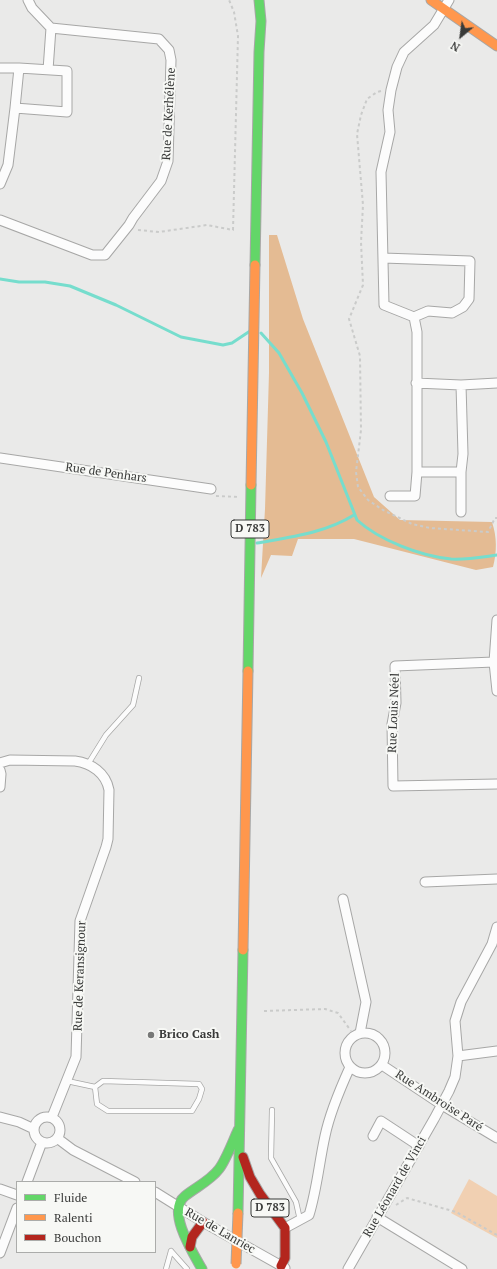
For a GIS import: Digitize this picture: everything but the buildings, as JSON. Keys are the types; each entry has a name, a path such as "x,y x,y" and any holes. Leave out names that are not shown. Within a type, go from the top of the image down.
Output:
{"main road":[{"name":"D 783","path":"250,0 259,52"},
{"name":"D 783","path":"236,1266 240,1152 259,52 261,20 259,0"},
{"name":"D 783","path":"259,52 265,25 265,0"},
{"path":"431,0 497,46"},
{"path":"202,1269 195,1258 178,1220 178,1207 183,1197 205,1182 219,1169 240,1124"},
{"name":"D 783","path":"240,1152 250,1176 257,1188 285,1228 286,1240 283,1268"},
{"path":"190,1247 192,1237 203,1222"}],"street":[{"path":"28,0 32,8 51,28 48,70"},
{"path":"383,258 470,261 469,299 463,307 452,313 428,311 414,317 384,305 381,172 390,132 388,110 390,90 397,67 404,52 434,25 450,0"},
{"name":"Rue de Kerhélène","path":"0,220 92,255 105,255 129,225 160,181 168,161 171,60 169,50 159,39 51,28"},
{"path":"0,68 67,71 67,112 15,108"},
{"path":"0,184 8,165 19,68"},
{"path":"390,496 415,496 417,472 417,332 414,317"},
{"path":"416,383 461,385 497,383"},
{"path":"461,385 463,454 461,472 461,512"},
{"name":"Rue de Penhars","path":"0,458 211,489"},
{"path":"417,472 461,472"},
{"path":"497,620 494,662 497,691"},
{"name":"Rue Louis Néel","path":"494,662 395,666 396,703 392,724 392,786 497,784"},
{"name":"Rue de Keransignour","path":"0,763 10,760 75,760 88,764 98,770 108,784 109,790 108,839 80,920 76,1057 52,1117"},
{"path":"0,770 0,787"},
{"path":"425,882 497,879"},
{"path":"343,899 366,1002 357,1034"},
{"path":"442,1105 455,1077 458,1056 455,1021 461,1002 492,944 497,927"},
{"path":"369,1033 382,1041 386,1052 382,1065 374,1071 367,1073 356,1071 350,1067 345,1057 346,1046 351,1038 357,1034 369,1033"},
{"path":"458,1056 497,1051"},
{"name":"Rue Ambroise Paré","path":"382,1065 442,1105 497,1138"},
{"path":"285,1228 309,1215 313,1202 325,1135 339,1092 350,1067"},
{"name":"Rue Léonard de Vinci","path":"348,1269 442,1105"},
{"path":"47,1116 52,1117 56,1120 60,1127 60,1132 57,1138 49,1143 42,1142 35,1135 34,1129 36,1122 47,1116"},
{"path":"0,1117 19,1122 34,1129"},
{"path":"373,1136 381,1122 419,1146"},
{"path":"57,1138 74,1150 133,1181"},
{"path":"27,1181 42,1142"},
{"path":"0,1189 16,1195"},
{"name":"Rue de Lanriec","path":"156,1193 203,1222 283,1268"},
{"path":"0,1253 16,1211"},
{"path":"377,1217 462,1269"}],"lane":[{"path":"88,764 106,735 133,705 139,678"},
{"path":"66,1081 95,1087"},
{"path":"102,1081 199,1084 202,1089 199,1099 192,1111 131,1112 108,1111 97,1104 95,1087 102,1081"},
{"path":"272,1110 271,1158 296,1202 300,1220"},
{"path":"166,1269 171,1251 187,1269"}],"path":[{"path":"129,225 140,231 152,232 207,225 233,230 238,36 234,12 229,0"},
{"path":"390,90 377,92 367,99 361,115 357,134 363,205 361,242 363,285 349,319 360,356 361,430 356,472 358,487 368,500 383,510 412,524 430,528 488,532 495,518 497,518"},
{"path":"211,489 214,496 251,497"},
{"path":"264,1011 325,1009 338,1013 357,1034"},
{"path":"395,1206 407,1198 456,1212 497,1235"}],"shaded area":[{"path":"269,235 277,235 303,319 374,497 400,520 492,522 496,544 493,567 476,570 354,539 298,539 292,556 271,555 261,578 265,509 269,373"},
{"path":"469,1179 497,1196 497,1238 451,1213"}],"waterway":[{"path":"0,279 19,282 45,282 70,286 116,305 181,337 223,345 232,343 250,331"},
{"path":"261,333 279,353 302,393 326,442 357,520 377,534 413,551 451,559 497,555"},
{"path":"257,543 307,534 331,526 354,515"}],"traffic: fast":[{"path":"255,265 259,52 261,21 259,0"},
{"path":"248,671 251,485"},
{"path":"238,1213 243,950"},
{"path":"202,1269 183,1232 178,1211 180,1203 185,1196 219,1169 227,1156 238,1130"}],"traffic: slow":[{"path":"431,0 497,46"},
{"path":"251,485 255,265"},
{"path":"243,950 248,671"},
{"path":"236,1264 238,1213"}],"traffic: jam":[{"path":"243,1157 250,1177 260,1194 285,1228 285,1258 281,1266"},
{"path":"190,1247 192,1237 203,1222"}],"place":[{"name":"Brico Cash","path":"151,1035"}]}
